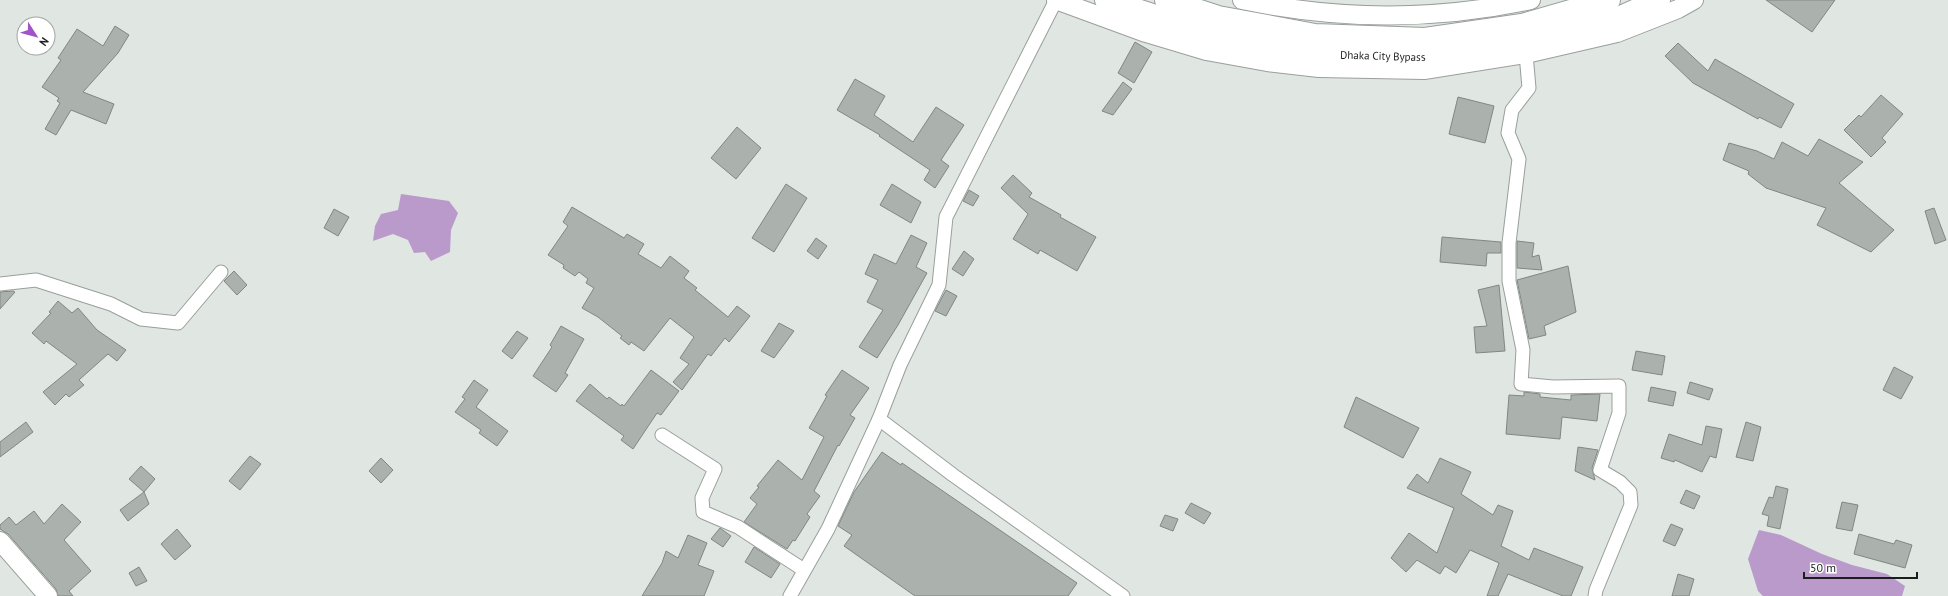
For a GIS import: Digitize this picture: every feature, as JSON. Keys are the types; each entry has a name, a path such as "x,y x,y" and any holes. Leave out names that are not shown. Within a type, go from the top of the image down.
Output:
{"highway":[{"name":"Dhaka City Bypass","path":"1106,0 1214,35 1310,53 1422,56 1489,49 1567,33 1614,20 1659,0"},
{"name":"Dhaka City Bypass","path":"1166,0 1218,17 1315,35 1425,39 1522,25 1608,0"}],"main road":[{"path":"1056,0 1146,33 1206,51 1319,68 1424,70 1526,54 1617,33 1694,0"},
{"path":"1242,0 1282,8 1376,16 1420,16 1479,10 1531,0"},
{"path":"0,541 48,596"}],"street":[{"path":"790,596 828,529 879,419 900,365 939,285 946,217 1056,0"},
{"path":"1526,54 1529,88 1512,110 1508,133 1519,159 1509,243 1510,281 1523,350 1521,384 1553,388 1620,386 1619,413 1600,470 1620,482 1630,492 1631,505 1596,590 1595,596"},
{"path":"0,284 36,280 111,304 141,319 178,322 221,272"},
{"path":"879,419 953,475 1123,596"},
{"path":"662,435 715,469 702,498 703,512 738,527 804,570"}],"shaded area":[{"path":"401,194 449,201 458,213 451,230 450,252 431,261 425,252 414,253 408,240 393,234 373,241 375,226 381,214 398,210"},
{"path":"1759,530 1781,535 1822,554 1852,565 1887,574 1905,586 1902,596 1763,596 1758,591 1748,559"}],"building":[{"path":"1766,0 1835,0 1812,32"},
{"path":"115,26 129,35 118,53 83,92 114,104 106,124 71,110 56,135 45,129 60,103 57,101 59,98 42,87 61,60 58,58 77,29 103,46"},
{"path":"1135,42 1152,52 1134,83 1118,73"},
{"path":"1678,43 1708,71 1715,59 1794,104 1781,128 1759,117 1758,119 1693,83 1665,56"},
{"path":"855,79 885,96 874,115 913,142 936,107 964,125 941,160 949,166 935,188 924,180 930,170 879,136 880,135 837,110"},
{"path":"1123,82 1132,89 1113,115 1102,111"},
{"path":"1881,95 1903,114 1882,138 1886,142 1871,157 1844,130 1859,115 1861,117"},
{"path":"1458,97 1494,106 1485,143 1449,134"},
{"path":"737,127 761,148 736,179 711,158"},
{"path":"1819,139 1863,162 1839,183 1894,230 1871,252 1817,225 1826,208 1766,188 1748,174 1749,171 1723,160 1729,143 1757,151 1774,159 1782,142 1808,156"},
{"path":"1013,175 1032,193 1029,197 1061,215 1060,217 1096,237 1077,271 1040,250 1038,254 1013,239 1028,214 1001,188"},
{"path":"786,184 807,198 774,252 752,238"},
{"path":"892,184 921,202 911,223 880,205"},
{"path":"969,190 979,196 973,206 963,201"},
{"path":"572,207 624,238 627,234 644,244 638,254 661,268 670,256 689,271 684,278 697,288 695,290 728,317 737,306 750,316 729,342 725,338 711,356 708,354 682,390 673,382 689,364 680,358 694,337 670,318 644,351 631,342 629,345 620,338 622,336 598,317 582,308 594,288 586,283 588,279 579,272 575,276 563,268 564,265 548,255 568,226 563,222"},
{"path":"1934,208 1946,240 1935,244 1925,211"},
{"path":"334,209 349,217 338,236 324,228"},
{"path":"911,235 927,243 916,267 927,273 898,325 877,358 859,347 883,310 867,302 878,280 865,274 874,254 896,264"},
{"path":"1442,237 1501,242 1501,253 1487,253 1486,266 1440,262"},
{"path":"816,238 827,246 818,259 807,251"},
{"path":"1517,241 1534,243 1532,257 1539,255 1542,270 1517,268"},
{"path":"964,251 974,259 963,276 952,269"},
{"path":"1568,266 1576,312 1544,326 1546,335 1529,339 1517,280"},
{"path":"234,271 247,285 237,295 224,281"},
{"path":"1499,285 1505,351 1476,353 1474,327 1487,326 1478,290"},
{"path":"946,290 957,296 946,316 935,311"},
{"path":"0,292 15,292 0,309"},
{"path":"58,301 72,313 78,308 97,330 126,350 117,361 108,354 79,380 84,385 69,397 66,394 55,405 43,392 77,364 46,341 44,344 32,333 51,313 49,312"},
{"path":"779,323 794,331 774,358 761,351"},
{"path":"561,326 584,339 565,373 568,375 556,392 533,376 552,347 550,345"},
{"path":"517,331 528,338 512,359 502,351"},
{"path":"1636,351 1665,356 1662,375 1632,370"},
{"path":"1894,367 1913,377 1901,399 1883,390"},
{"path":"651,370 679,391 661,415 657,413 633,449 621,440 624,436 576,401 590,384 607,399 609,397 621,406 622,404 624,406"},
{"path":"842,370 869,388 850,415 855,418 839,446 838,445 814,491 820,496 807,514 810,517 795,541 793,540 787,549 744,522 757,504 750,498 759,487 757,486 778,460 802,480 824,437 809,428 827,396 825,395"},
{"path":"474,380 488,390 476,407 508,431 497,446 479,433 481,430 455,412 465,399 462,397"},
{"path":"1690,382 1713,389 1709,400 1687,393"},
{"path":"1651,387 1676,392 1673,406 1648,401"},
{"path":"1524,392 1540,394 1540,397 1571,400 1571,395 1600,394 1597,421 1562,417 1560,439 1506,434 1509,395 1524,396"},
{"path":"1356,397 1419,428 1403,458 1344,427"},
{"path":"26,422 33,432 0,457 0,442"},
{"path":"1746,422 1761,427 1753,461 1736,457"},
{"path":"1706,426 1722,429 1716,458 1710,456 1702,472 1675,460 1674,462 1661,458 1669,434 1702,445"},
{"path":"1578,447 1598,450 1592,468 1595,480 1575,471"},
{"path":"882,452 901,465 902,463 1077,583 1068,596 915,596 844,546 852,535 838,526 854,492"},
{"path":"250,456 261,464 240,490 229,481"},
{"path":"381,458 393,470 381,483 369,471"},
{"path":"1440,458 1471,472 1461,494 1493,515 1498,505 1513,511 1501,546 1529,560 1534,548 1583,567 1571,596 1563,596 1508,574 1498,596 1487,596 1499,563 1470,550 1456,573 1445,566 1440,574 1417,560 1406,572 1391,558 1409,533 1437,553 1454,508 1407,488 1417,474 1428,483"},
{"path":"141,466 155,479 144,492 129,479"},
{"path":"1776,486 1788,489 1780,529 1767,526 1769,516 1762,514 1769,497 1773,498"},
{"path":"1686,490 1700,496 1694,509 1680,503"},
{"path":"144,492 149,504 128,521 120,510"},
{"path":"1842,502 1858,505 1852,531 1836,528"},
{"path":"1191,503 1211,513 1204,524 1185,513"},
{"path":"62,504 81,522 64,540 91,571 69,591 73,596 58,596 56,589 8,534 0,529 0,525 9,517 16,525 34,511 44,524"},
{"path":"1165,515 1178,519 1173,531 1160,526"},
{"path":"1671,524 1683,529 1675,546 1663,541"},
{"path":"720,528 731,536 723,547 711,539"},
{"path":"177,529 191,546 175,560 161,544"},
{"path":"1859,534 1894,544 1896,540 1912,545 1905,568 1854,554"},
{"path":"688,535 707,543 698,565 714,571 704,596 642,596 662,563 666,551 678,558"},
{"path":"754,547 780,564 771,578 745,562"},
{"path":"139,567 147,581 136,586 129,573"},
{"path":"1678,574 1694,579 1689,596 1672,596"}]}
